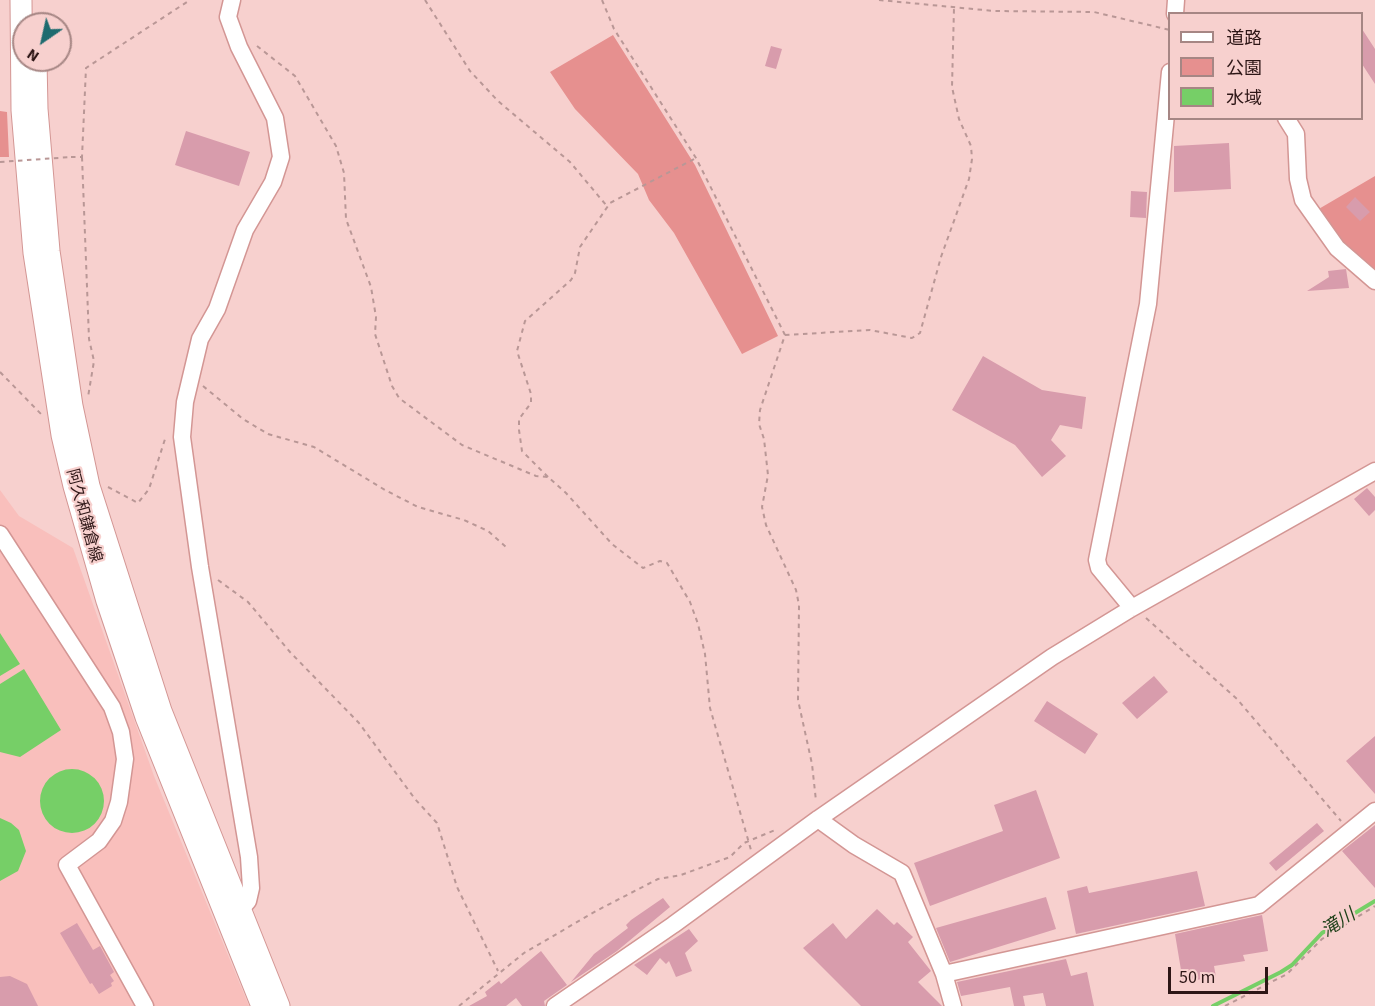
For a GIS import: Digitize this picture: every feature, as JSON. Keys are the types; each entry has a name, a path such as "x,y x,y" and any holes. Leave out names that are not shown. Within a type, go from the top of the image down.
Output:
{"main road":[{"name":"阿久和鎌倉線","path":"21,0 22,110 34,253 62,435 107,601 146,717 262,1006"},
{"name":"阿久和鎌倉線","path":"36,72 37,110 49,251 74,416 88,486 161,711 279,1006"}],"street":[{"path":"232,0 228,17 239,47 275,118 281,157 273,182 244,230 217,309 200,339 191,375 182,436 200,567 249,857 252,888 248,901 241,909"},
{"path":"1132,608 1099,568 1097,560 1148,304 1168,93"},
{"path":"1287,120 1296,134 1298,179 1303,200 1337,248 1375,281"},
{"path":"555,1006 818,819 1052,657 1132,608 1375,471"},
{"path":"0,534 112,707 121,732 124,759 119,802 113,821 99,841 68,866 145,1006"},
{"path":"944,974 1259,905 1375,811"},
{"path":"818,819 854,845 902,873 944,974 953,1006"}],"path":[{"path":"74,416 86,403 91,390 94,361 89,339 82,157 86,68 189,0"},
{"path":"425,0 470,71 498,100 570,162 607,206"},
{"path":"602,0 614,29 696,158 785,335 760,410 759,424 764,439 768,475 762,507 766,525 796,590 799,605 798,700 812,764 818,819"},
{"path":"879,0 954,8 1094,12 1168,30"},
{"path":"785,335 870,330 912,338 920,333 941,257 971,168 971,146 959,119 952,87 954,8"},
{"path":"254,44 295,76 336,146 344,173 346,219 371,287 376,317 375,334 392,386 399,399 462,445 536,476 548,477"},
{"path":"0,162 82,157"},
{"path":"696,158 607,206 580,247 575,273 571,280 563,290 539,306 525,321 520,332 517,351 531,394 531,403 519,419 522,451 566,493 612,544 643,568 660,561 667,563 690,602 705,654 710,708 747,842 756,864"},
{"path":"0,372 62,435"},
{"path":"191,375 243,419 268,434 315,447 393,495 418,507 464,520 488,531 506,547"},
{"path":"88,486 104,485 138,503 149,489 166,435 175,420 184,413"},
{"path":"200,567 248,602 290,652 359,723 415,799 438,823 457,887 498,971"},
{"path":"1132,608 1161,629 1237,699 1350,833"},
{"path":"459,1006 492,980 498,971 524,953 658,879 681,875 729,857 747,842 784,826"},
{"path":"1225,1006 1287,974 1322,939 1375,906"}],"shaded area":[{"path":"0,490 19,516 73,548 154,776 249,1006 0,1006"}],"green space":[{"path":"613,35 695,165 778,336 742,354 674,233 649,200 638,174 575,109 550,72"},
{"path":"0,111 7,112 9,157 0,157"},
{"path":"1375,176 1375,276 1360,264 1317,210"}],"water":[{"path":"0,633 20,664 0,676"},
{"path":"24,669 61,730 20,757 0,752 0,684"},
{"path":"72,769 90,775 98,783 104,801 98,819 90,827 72,833 54,827 46,819 40,801 46,783 54,775"},
{"path":"0,818 19,830 26,851 18,871 0,881"}],"building":[{"path":"1363,31 1375,49 1375,84 1363,66"},
{"path":"771,46 782,49 776,69 765,66"},
{"path":"186,131 250,152 239,186 175,165"},
{"path":"1229,143 1231,189 1174,192 1174,146"},
{"path":"1131,191 1147,192 1146,218 1130,217"},
{"path":"1355,197 1370,212 1360,221 1346,207"},
{"path":"1346,269 1349,288 1307,291 1329,277 1328,271"},
{"path":"983,356 1042,390 1086,397 1082,429 1060,425 1051,440 1066,456 1042,477 1015,445 952,410"},
{"path":"1367,488 1375,497 1375,510 1369,516 1354,499"},
{"path":"1154,676 1168,692 1137,719 1122,703"},
{"path":"1047,701 1098,734 1085,754 1034,721"},
{"path":"1375,736 1375,794 1346,761"},
{"path":"1036,790 1060,858 930,906 914,863 1003,831 994,805"},
{"path":"1317,823 1324,831 1276,871 1269,863"},
{"path":"1375,825 1375,888 1342,851"},
{"path":"1197,871 1205,906 1076,934 1067,891 1087,886 1089,893"},
{"path":"1046,897 1056,929 950,962 936,928"},
{"path":"663,898 670,907 617,951 571,982 594,954 628,928 626,925 631,920"},
{"path":"877,909 894,925 897,922 913,937 908,942 931,971 918,982 942,1006 861,1006 803,948 833,923 846,939"},
{"path":"1262,915 1268,951 1243,955 1245,961 1214,966 1216,977 1183,982 1175,934"},
{"path":"77,923 93,950 100,946 114,972 110,975 114,981 111,983 112,986 99,994 92,983 90,984 60,933"},
{"path":"689,929 698,941 685,953 692,971 676,977 669,961 666,964 660,958 647,975 634,965"},
{"path":"541,951 567,985 544,1001 545,1006 522,1006 516,998 506,1006 469,1006 487,996 485,992 499,981 501,984"},
{"path":"1066,959 1071,976 1087,972 1094,1006 1046,1006 1043,993 1023,996 1025,1006 1014,1006 1010,987 961,996 957,982"},
{"path":"10,976 27,984 38,1006 0,1006 0,977"}],"waterway":[{"name":"滝川","path":"1213,1006 1292,965 1322,933 1375,901"}]}
